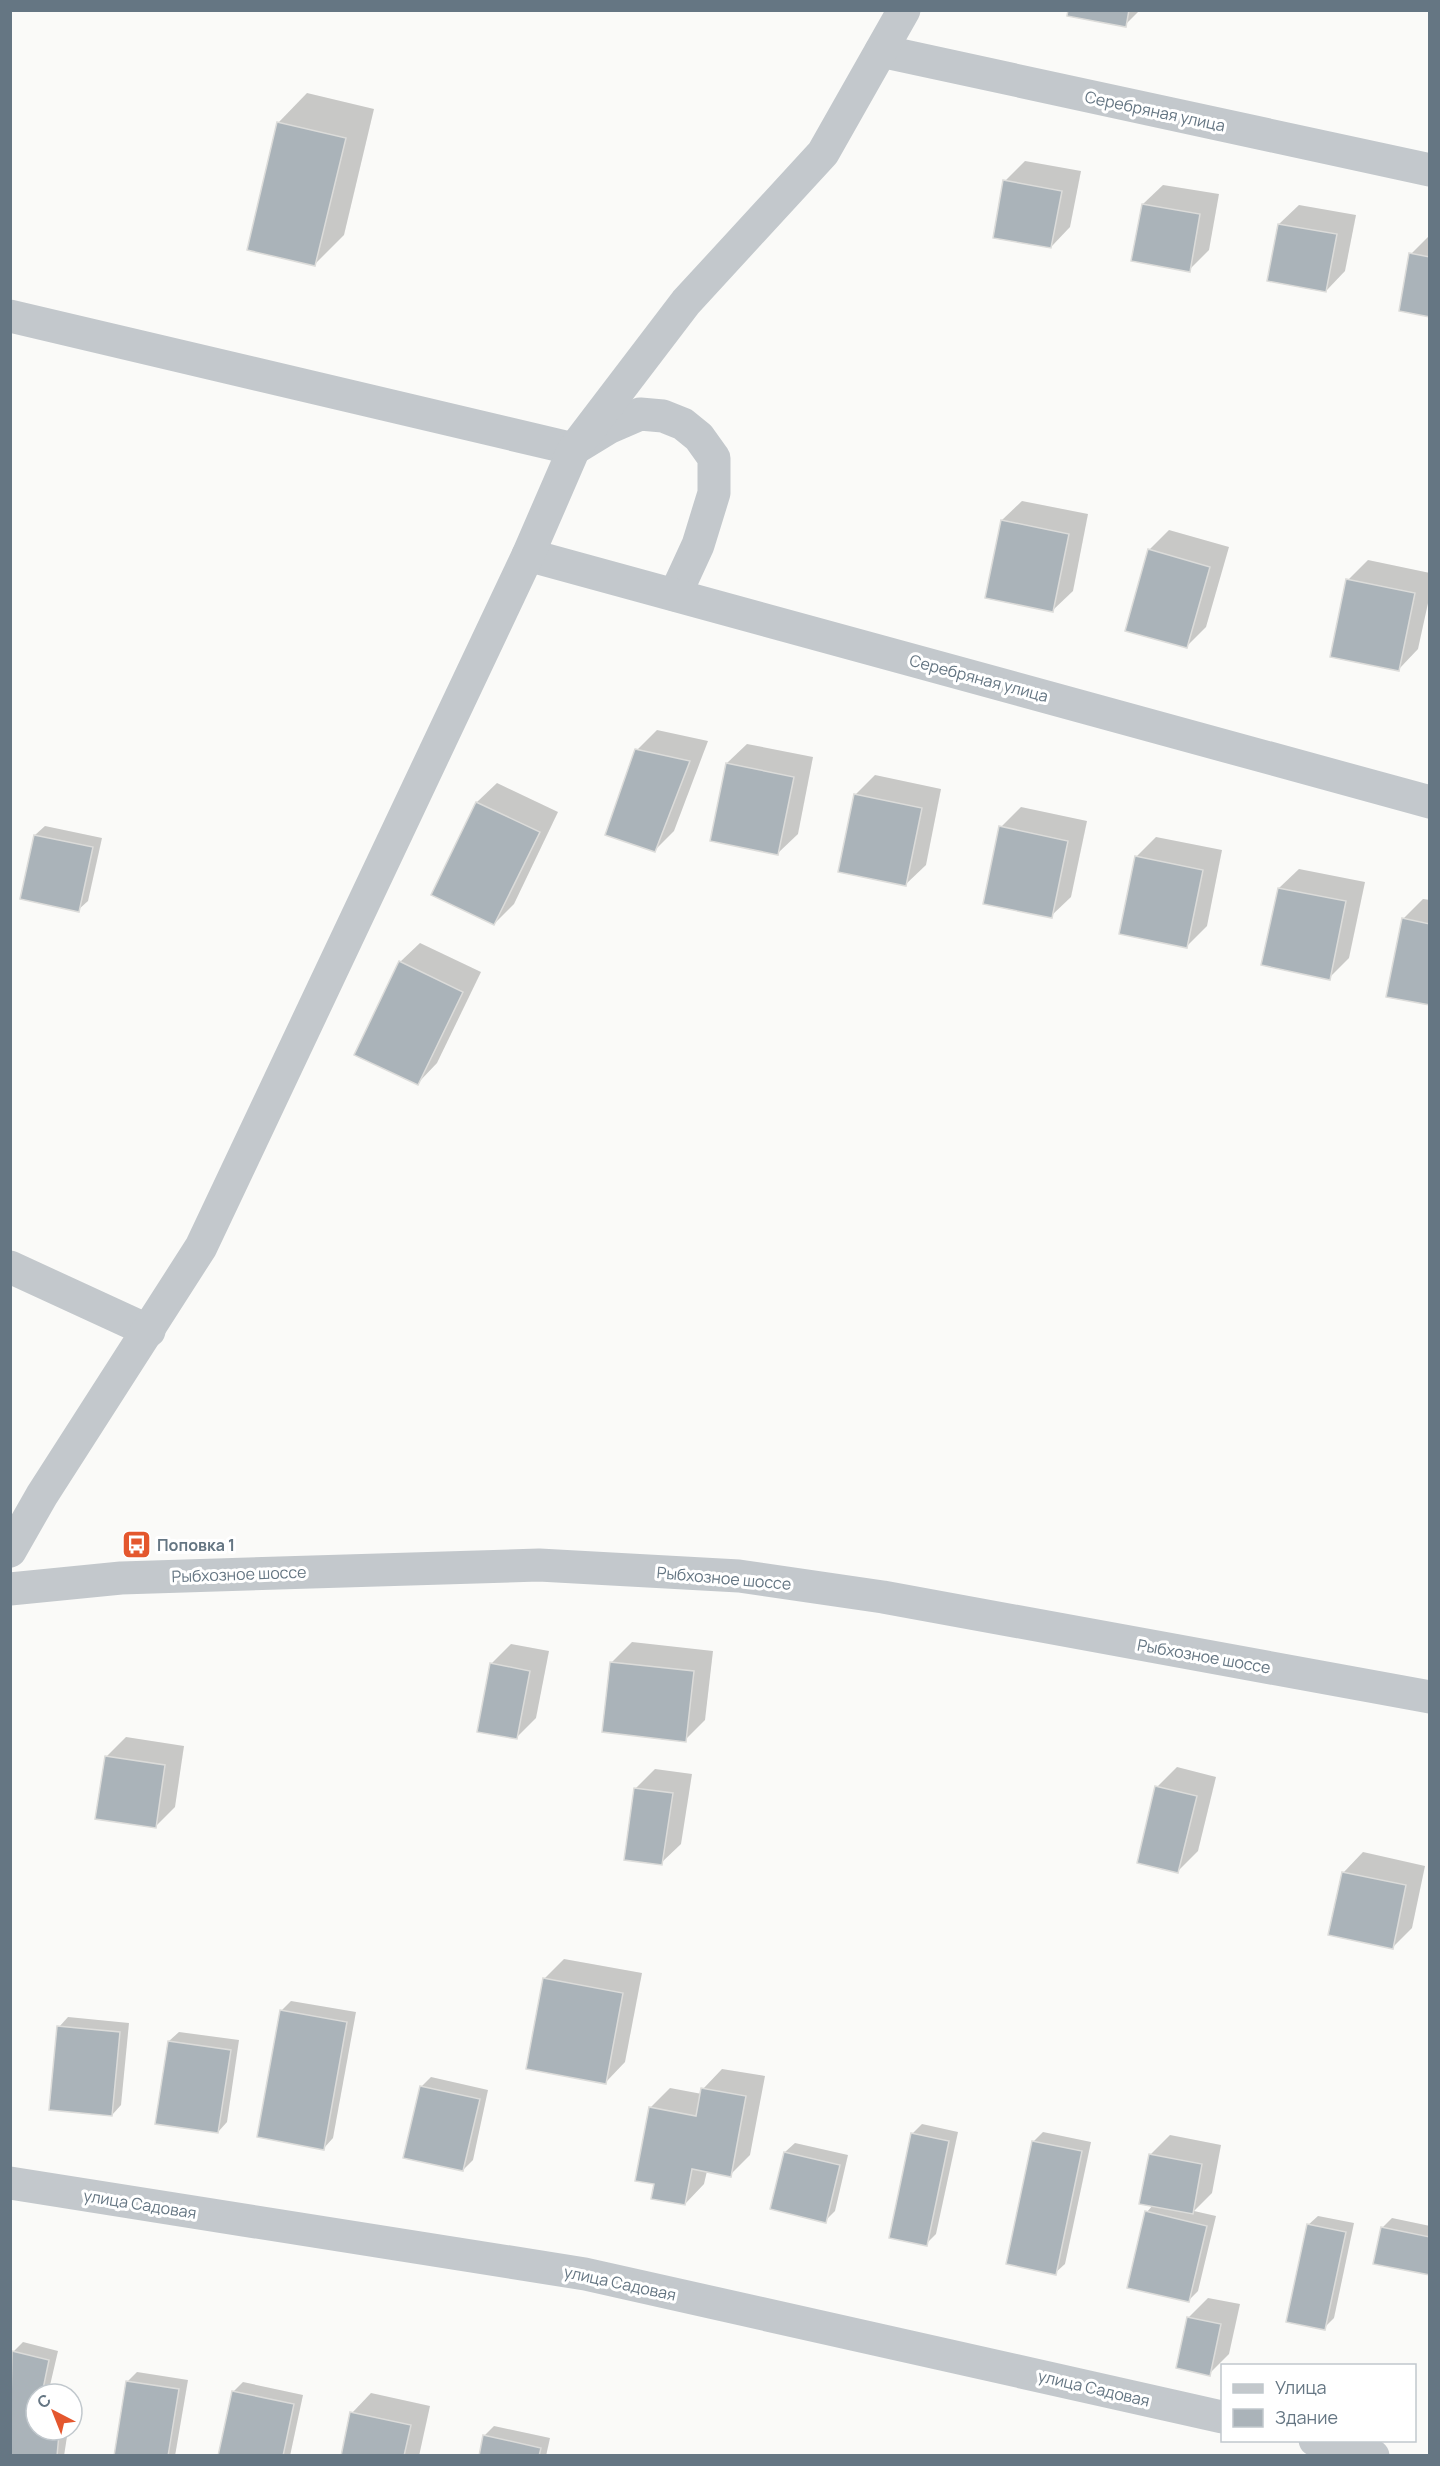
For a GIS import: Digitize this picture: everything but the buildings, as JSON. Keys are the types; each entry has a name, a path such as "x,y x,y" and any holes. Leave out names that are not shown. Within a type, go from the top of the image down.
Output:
{"street":[{"path":"10,1551 26,1499 149,1331 201,1247 528,555 574,449 686,302 823,153 904,10"},
{"name":"Серебряная улица","path":"881,51 1430,170"},
{"path":"10,316 574,449 610,427 639,414 663,416 683,424 699,437 714,458 714,493 699,545 675,595"},
{"name":"Серебряная улица","path":"528,555 1430,802"},
{"path":"10,1267 149,1331"},
{"name":"Рыбхозное шоссе","path":"10,1589 121,1578 539,1565 739,1576 883,1597 1430,1697"},
{"name":"улица Садовая","path":"10,2183 585,2274 1221,2416"},
{"path":"1322,2442 1373,2456"}],"place":[{"name":"Поповка 1","path":"136,1545"}]}
